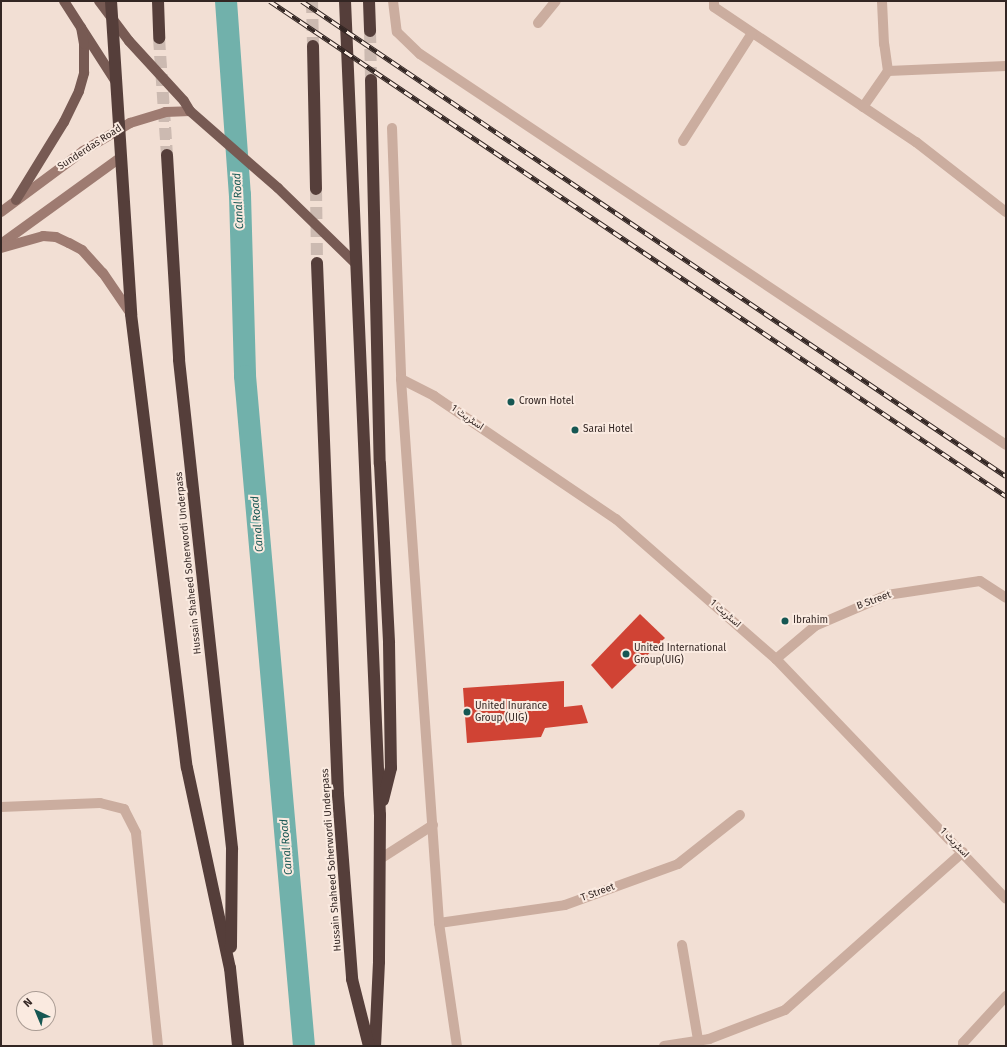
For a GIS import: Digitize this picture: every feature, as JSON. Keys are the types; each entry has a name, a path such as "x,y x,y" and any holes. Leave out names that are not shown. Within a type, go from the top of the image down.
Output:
{"highway":[{"path":"112,1 120,158 131,314 188,768 230,968 238,1046"},
{"path":"158,1 159,38"},
{"path":"345,1 355,263 380,815 375,1046"},
{"path":"369,1 370,31"},
{"path":"313,46 316,189"},
{"path":"371,80 380,464 389,643 391,768 380,815"},
{"name":"Hussain Shaheed Soherwordi Underpass","path":"167,155 179,360 232,850 230,968"},
{"name":"Hussain Shaheed Soherwordi Underpass","path":"318,263 338,794 352,979 369,1046"}],"main road":[{"path":"64,1 116,82"},
{"path":"99,1 112,19 192,112 278,188 355,263"},
{"path":"16,200 64,122 79,91 84,73 84,44 81,27"},
{"name":"Sunderdas Road","path":"1,212 83,150 119,129 153,114 192,112"},
{"path":"1,244 120,158"},
{"path":"1,248 43,236 69,243 82,250 103,273 131,314"}],"street":[{"path":"393,1 396,32 420,54 1006,445"},
{"path":"538,23 556,1"},
{"path":"714,1 714,7 916,142 1006,212"},
{"path":"863,107 888,71 884,44 882,1"},
{"path":"683,141 752,33"},
{"path":"888,71 1006,66"},
{"path":"392,128 401,379 439,923 457,1046"},
{"name":"اسٹریٹ 1","path":"401,379 434,396 616,519 776,659 963,852 1006,899"},
{"name":"B Street","path":"776,659 815,626 887,595 980,581 1006,598"},
{"path":"1,807 100,803 124,809 136,833 158,1046"},
{"name":"T Street","path":"439,923 564,905 678,864 740,816"},
{"path":"380,859 433,825"},
{"path":"664,1046 699,1043 785,1010 963,852"},
{"path":"682,945 699,1043"},
{"path":"963,1046 963,1043 1006,996"}],"building":[{"name":"United International Group(UIG)","path":"640,614 665,638 612,689 591,665"},
{"path":"564,681 564,707 582,705 588,723 545,728 541,737 467,743 463,688"}],"waterway":[{"name":"Canal Road","path":"226,1 240,195 245,376 304,1046"}],"tunnel":[{"path":"312,1 313,46"},
{"path":"370,31 371,80"},
{"path":"159,38 167,155"},
{"path":"316,189 317,263"}],"railway":[{"path":"270,1 1006,496"},
{"path":"302,1 1006,476"}],"place":[{"name":"Crown Hotel","path":"511,402"},
{"name":"Sarai Hotel","path":"575,430"},
{"name":"Ibrahim","path":"785,621"},
{"name":"United International Group(UIG)","path":"626,654"},
{"name":"United Inurance Group (UIG)","path":"467,712"}]}
